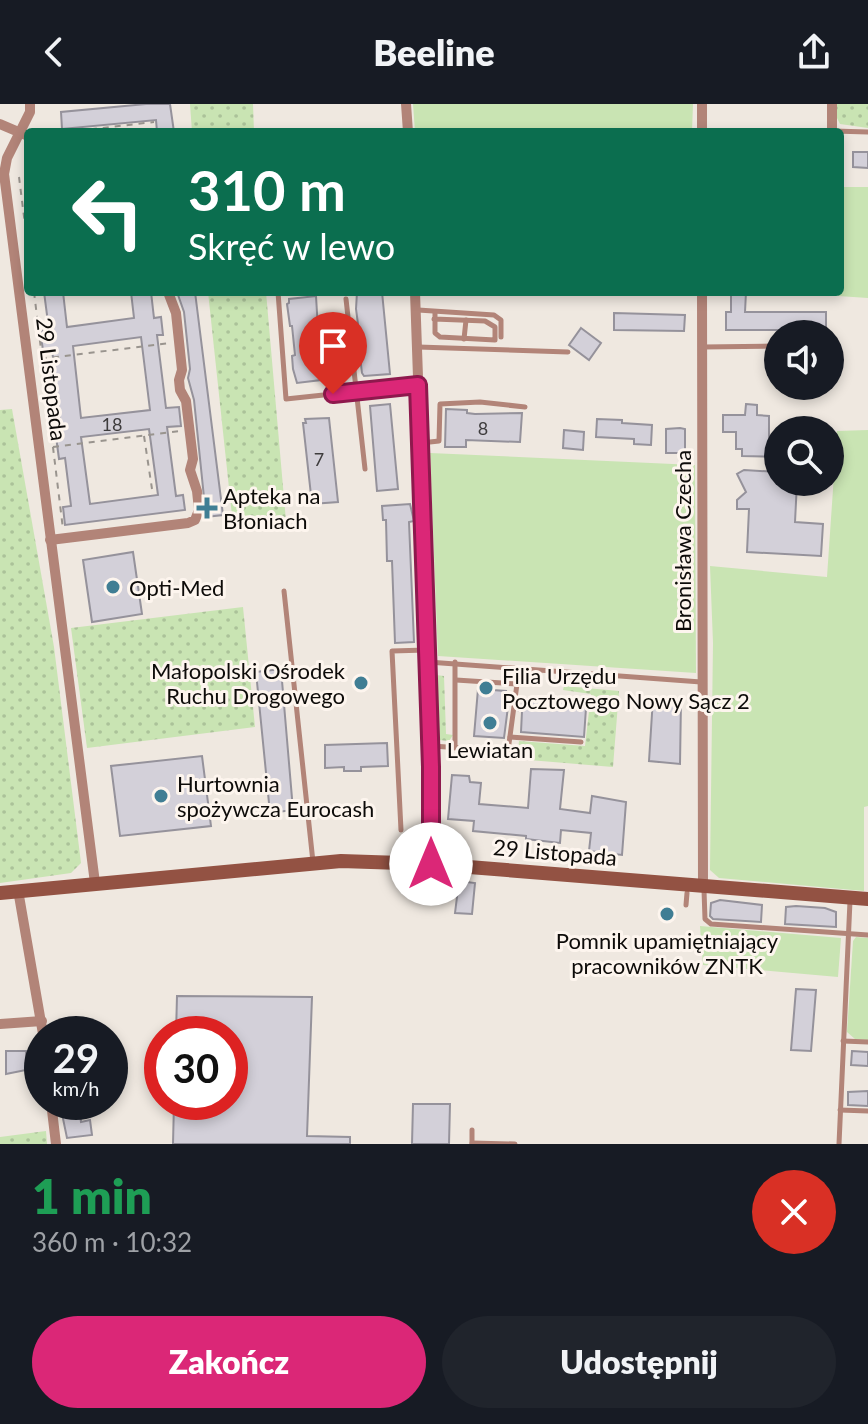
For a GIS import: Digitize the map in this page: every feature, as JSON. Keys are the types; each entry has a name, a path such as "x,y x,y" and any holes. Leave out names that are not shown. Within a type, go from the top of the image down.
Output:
{"street":[{"name":"29 Listopada","path":"26,128 30,104"},
{"path":"406,104 408,128"},
{"path":"702,104 702,128"},
{"path":"832,104 832,128"},
{"path":"0,124 24,134"},
{"name":"29 Listopada","path":"24,134 7,158 4,174 95,883"},
{"path":"50,540 195,520 199,510 197,491 191,480 193,459 186,401 180,390 182,370 176,313 170,296"},
{"path":"415,296 431,746 431,864"},
{"name":"Bronisława Czecha","path":"702,296 703,886"},
{"name":"29 Listopada","path":"0,893 341,861 431,864 868,899"},
{"path":"18,890 41,1016"},
{"path":"0,1024 24,1022"},
{"path":"53,1120 56,1144"}],"lane":[{"path":"844,131 868,132"},
{"path":"278,296 286,399 418,385"},
{"path":"346,299 365,469"},
{"path":"416,310 434,316 485,321 495,327 495,340 440,337 435,333 434,316"},
{"path":"434,316 494,315 501,320 501,337"},
{"path":"464,339 466,320"},
{"path":"702,347 764,346"},
{"path":"417,347 568,352"},
{"path":"420,443 439,441 440,404 480,402 525,407"},
{"path":"284,591 313,863"},
{"path":"401,830 392,651 427,649"},
{"path":"428,662 702,682"},
{"path":"455,662 455,748"},
{"path":"431,746 508,751 517,684 456,680"},
{"path":"510,737 581,742"},
{"path":"703,886 707,894 705,919 711,924 868,935"},
{"path":"686,905 687,893"},
{"path":"839,1144 850,898"},
{"path":"843,1041 868,1042"},
{"path":"840,1110 868,1111"},
{"path":"472,1130 472,1143 515,1144"}],"path":[{"path":"102,128 154,122"},
{"path":"19,177 24,216"},
{"path":"34,296 63,533"},
{"path":"41,359 179,342"},
{"path":"53,447 189,430"},
{"path":"144,435 152,489"}],"green space":[{"path":"190,104 253,104 254,128 192,128"},
{"path":"413,104 693,104 692,128 415,128"},
{"path":"834,104 868,104 868,128 840,124"},
{"path":"844,187 868,187 868,298 838,296 844,296"},
{"path":"208,296 266,296 286,521 233,525"},
{"path":"12,409 54,647 81,863 71,873 0,883 0,410"},
{"path":"868,430 868,806 864,807 864,891 719,878 710,870 713,643 710,566 827,577 833,496 844,496 844,431"},
{"path":"430,453 695,465 696,673 438,656"},
{"path":"243,607 255,727 87,748 71,628"},
{"path":"436,675 444,676 446,734 453,735 449,741 439,740"},
{"path":"564,686 619,691 613,767 517,759 519,741 585,746 591,694 563,690"},
{"path":"700,926 841,938 838,977 703,965"},
{"path":"856,937 868,938 868,1040 855,1039 847,1032 853,941"},
{"path":"46,1131 47,1144 0,1144 0,1137"}],"building":[{"path":"170,104 173,128 157,128 156,120 62,128 61,112"},
{"path":"853,152 868,152 868,168 853,167"},
{"path":"45,296 63,296 67,327 134,318 131,296 151,296 154,318 161,317 163,335 157,335 166,408 179,407 181,426 167,427 176,496 183,495 185,510 65,525 63,507 71,506 65,458 59,459 54,421 60,420 52,349 43,350 40,331 49,330","holes":["141,337 150,410 81,418 73,346","149,429 158,495 90,504 81,437"]},
{"path":"178,296 196,296 223,515 206,517 194,400 188,378 190,369 184,312"},
{"path":"316,296 321,380 297,383 287,304 289,299"},
{"path":"357,296 382,296 390,374 364,376 362,373"},
{"path":"731,296 746,296 745,312 826,312 826,320 764,320 764,330 726,330 726,312 731,312"},
{"path":"614,313 685,315 684,331 614,330"},
{"path":"581,328 601,343 589,360 569,345"},
{"path":"390,404 398,489 377,491 370,406"},
{"path":"746,404 757,405 757,415 769,416 764,416 764,457 742,456 742,449 736,449 736,432 723,432 723,415 745,415"},
{"path":"446,409 467,410 467,413 475,414 522,413 520,442 466,440 466,447 445,447"},
{"path":"329,418 338,502 312,504 303,423 306,423 305,419"},
{"path":"597,419 652,425 651,445 634,444 634,439 596,437"},
{"path":"666,429 685,429 685,453 666,453"},
{"path":"564,430 584,432 583,450 563,448"},
{"path":"744,470 764,471 764,496 796,496 795,522 823,524 821,556 747,552 749,509 737,509 737,500 746,492 737,474"},
{"path":"410,504 414,521 409,522 414,642 395,643 392,561 387,561 386,520 383,520 382,506"},
{"name":"Opti-Med","path":"133,552 142,614 92,622 83,560"},
{"path":"281,669 293,810 270,813 256,672"},
{"name":"Lewiatan","path":"478,689 506,691 505,699 509,699 504,738 474,736"},
{"path":"523,698 583,702 582,708 586,708 584,737 521,732 522,711 519,711"},
{"path":"653,698 681,700 680,764 649,761"},
{"path":"387,743 388,766 361,767 361,771 344,771 344,767 325,768 325,745"},
{"name":"Hurtownia spożywcza Eurocash","path":"202,756 211,826 120,836 111,766"},
{"path":"531,769 564,770 560,809 590,813 592,796 626,802 622,855 589,851 591,833 561,830 560,843 473,831 474,821 448,819 452,775 469,776 470,782 481,783 479,804 528,808"},
{"path":"459,881 475,883 472,914 455,913"},
{"path":"720,900 762,905 761,922 713,919 710,916 711,903"},
{"path":"786,907 836,912 836,927 785,924"},
{"path":"796,989 816,990 811,1051 791,1050"},
{"path":"177,996 312,997 307,1136 350,1137 350,1144 173,1144 174,1120 248,1120 248,1016 176,1016"},
{"path":"6,1051 24,1051 24,1070 6,1074"},
{"path":"852,1051 868,1052 868,1066 851,1065"},
{"path":"868,1091 868,1106 848,1105 848,1092"},
{"path":"413,1104 450,1104 449,1144 412,1144"},
{"path":"63,1120 90,1120 92,1135 67,1138"}],"place":[{"name":"Apteka na Błoniach","path":"207,508"},
{"name":"Opti-Med","path":"113,587"},
{"name":"Małopolski Ośrodek Ruchu Drogowego","path":"361,683"},
{"name":"Filia Urzędu Pocztowego Nowy Sącz 2","path":"486,688"},
{"name":"Lewiatan","path":"490,723"},
{"name":"Hurtownia spożywcza Eurocash","path":"161,796"},
{"name":"Pomnik upamiętniający pracowników ZNTK","path":"667,914"}],"route":[{"path":"333,394 418,385 431,767 431,864"}]}
